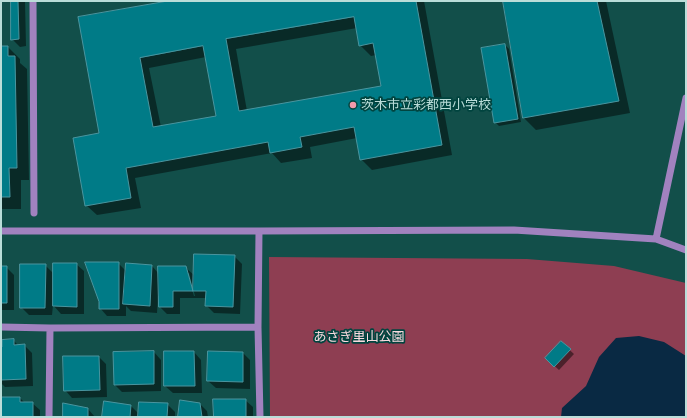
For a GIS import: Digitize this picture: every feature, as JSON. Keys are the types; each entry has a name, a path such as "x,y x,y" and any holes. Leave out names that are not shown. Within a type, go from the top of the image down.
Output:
{"street":[{"path":"33,1 34,213"},
{"path":"656,239 686,98"},
{"path":"1,231 514,230 656,239 686,250"},
{"path":"259,231 258,327 260,417"},
{"path":"1,327 258,327"},
{"path":"50,328 50,417"}],"green space":[{"name":"あさぎ里山公園","path":"269,257 527,259 614,266 686,283 686,417 270,417"}],"water":[{"path":"639,336 664,342 686,356 686,417 561,417 562,408 586,386 599,357 616,338"}],"building":[{"path":"11,1 18,1 19,39 11,40"},
{"path":"168,1 416,1 442,145 360,160 354,127 300,137 302,147 270,153 268,142 126,168 131,198 85,206 73,138 99,133 78,17","holes":["354,17 359,46 373,43 381,86 239,111 226,39","203,46 216,116 153,127 140,58"]},
{"path":"503,1 597,1 619,101 523,118"},
{"path":"505,44 518,119 494,123 481,48"},
{"path":"1,46 8,46 8,56 15,56 17,168 9,168 10,197 1,197"},
{"path":"194,254 235,255 233,307 205,306 206,291 193,291"},
{"path":"85,262 119,262 119,309 99,309 99,302"},
{"path":"53,263 77,263 77,307 53,306"},
{"path":"126,263 152,265 150,306 123,304"},
{"path":"20,264 46,264 45,308 20,308"},
{"path":"1,266 7,266 7,303 1,303"},
{"path":"158,266 186,266 193,291 173,291 173,307 159,307"},
{"path":"14,339 14,345 25,344 26,379 1,380 2,340"},
{"path":"561,341 571,349 554,367 545,358"},
{"path":"154,351 154,384 114,385 113,352"},
{"path":"164,351 194,351 195,386 164,386"},
{"path":"208,351 243,352 243,382 207,381"},
{"path":"63,356 99,356 100,390 64,391"},
{"path":"1,397 20,397 20,402 33,402 33,417 1,417"},
{"path":"213,399 246,399 246,417 214,417"},
{"path":"180,400 200,403 202,417 178,417"},
{"path":"104,401 131,405 130,417 102,417"},
{"path":"139,402 168,403 167,417 138,417"},
{"path":"63,403 88,408 88,417 63,417"}],"place":[{"name":"茨木市立彩都西小学校","path":"353,105"}]}
